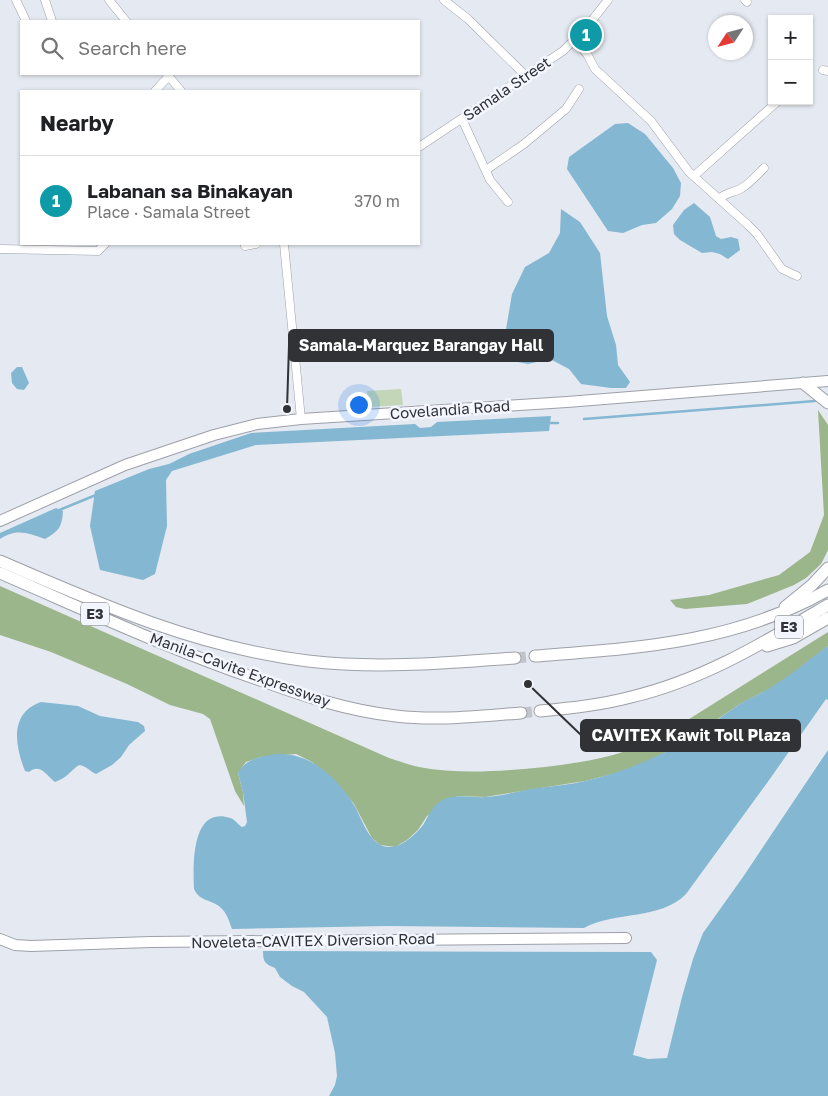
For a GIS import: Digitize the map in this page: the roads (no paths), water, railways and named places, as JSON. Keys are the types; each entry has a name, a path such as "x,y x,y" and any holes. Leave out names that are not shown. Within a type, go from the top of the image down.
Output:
{"highway":[{"path":"802,383 828,403"},
{"name":"Manila–Cavite Expressway","path":"0,561 155,625 223,645 278,657 336,663 389,665 435,664 515,658"},
{"path":"776,615 812,585 828,568"},
{"name":"Manila–Cavite Expressway","path":"0,574 191,656 323,701 371,713 410,717 460,718 521,713"},
{"name":"E3","path":"534,656 660,645 726,632 776,615 828,590"},
{"name":"E3","path":"540,711 596,704 644,694 713,669 751,650 828,604"},
{"path":"751,650 793,638 828,618"}],"main road":[{"name":"Covelandia Road","path":"0,520 125,465 214,435 257,424 301,419 548,403 828,381"},
{"name":"Noveleta-CAVITEX Diversion Road","path":"0,939 15,945 41,946 148,942 626,938"}],"street":[{"path":"16,0 26,20"},
{"path":"45,0 52,20"},
{"path":"110,0 125,20"},
{"path":"444,0 468,19 526,76"},
{"name":"Samala Street","path":"420,144 462,119 563,50 575,40 608,0"},
{"path":"575,40 587,54 595,69 651,121 694,176 757,234 782,269 797,276"},
{"path":"156,90 168,75 180,90"},
{"path":"486,170 524,144 566,109 578,89"},
{"path":"694,176 774,105"},
{"path":"462,119 490,180 508,202"},
{"path":"719,199 724,194 740,190 764,168"},
{"path":"0,249 98,251 104,245"},
{"path":"245,246 250,245"},
{"path":"284,245 301,419"}],"water":[{"path":"628,123 645,134 673,168 681,183 680,196 672,209 656,223 642,225 623,233 608,231 567,169 569,157 615,124"},
{"path":"694,203 710,217 716,236 721,239 731,237 738,239 740,250 728,259 712,252 702,253 680,240 674,234 673,225 684,210"},
{"path":"561,209 580,222 600,253 607,316 616,345 618,365 630,382 626,388 581,384 569,369 550,359 528,364 508,360 503,347 512,294 525,267 549,253 560,233"},
{"path":"17,367 22,367 29,383 24,390 17,389 12,383 11,373"},
{"path":"551,416 549,431 256,445 172,471 166,480 167,526 155,574 143,580 100,570 90,526 95,491 149,469 169,464 189,454 251,433 415,424 420,428 431,427 437,422"},
{"path":"56,508 63,511 61,525 54,534 45,539 28,533 17,533 0,539 0,533"},
{"path":"828,646 828,700 826,699 686,894 664,908 610,919 584,928 387,926 232,929 228,917 222,909 217,904 199,896 194,889 197,840 201,829 208,820 217,816 230,818 242,827 247,822 238,773 246,763 253,760 279,754 292,755 317,765 328,773 346,794 373,839 384,846 392,847 405,842 413,835 423,825 435,806 447,798 456,796 504,795 537,788 573,784 617,772 648,760 692,737 740,704 787,677"},
{"path":"41,702 78,706 100,716 138,722 144,726 145,731 129,745 121,757 112,765 96,774 79,765 55,782 40,769 29,772 25,771 17,741 19,722 31,707"},
{"path":"828,750 828,1096 329,1096 337,1076 335,1053 327,1017 304,992 280,977 275,968 267,964 263,958 263,951 651,952 657,960 633,1055 648,1059 667,1058 682,997 703,933"}],"waterway":[{"path":"584,419 815,401"},
{"path":"547,423 558,423"},
{"path":"57,511 96,495"}],"tunnel":[{"path":"515,658 535,656"},
{"path":"521,713 540,711"}],"place":[{"name":"Labanan sa Binakayan","path":"586,35"},
{"name":"Samala-Marquez Barangay Hall","path":"287,409"},
{"name":"CAVITEX Kawit Toll Plaza","path":"528,684"}]}
